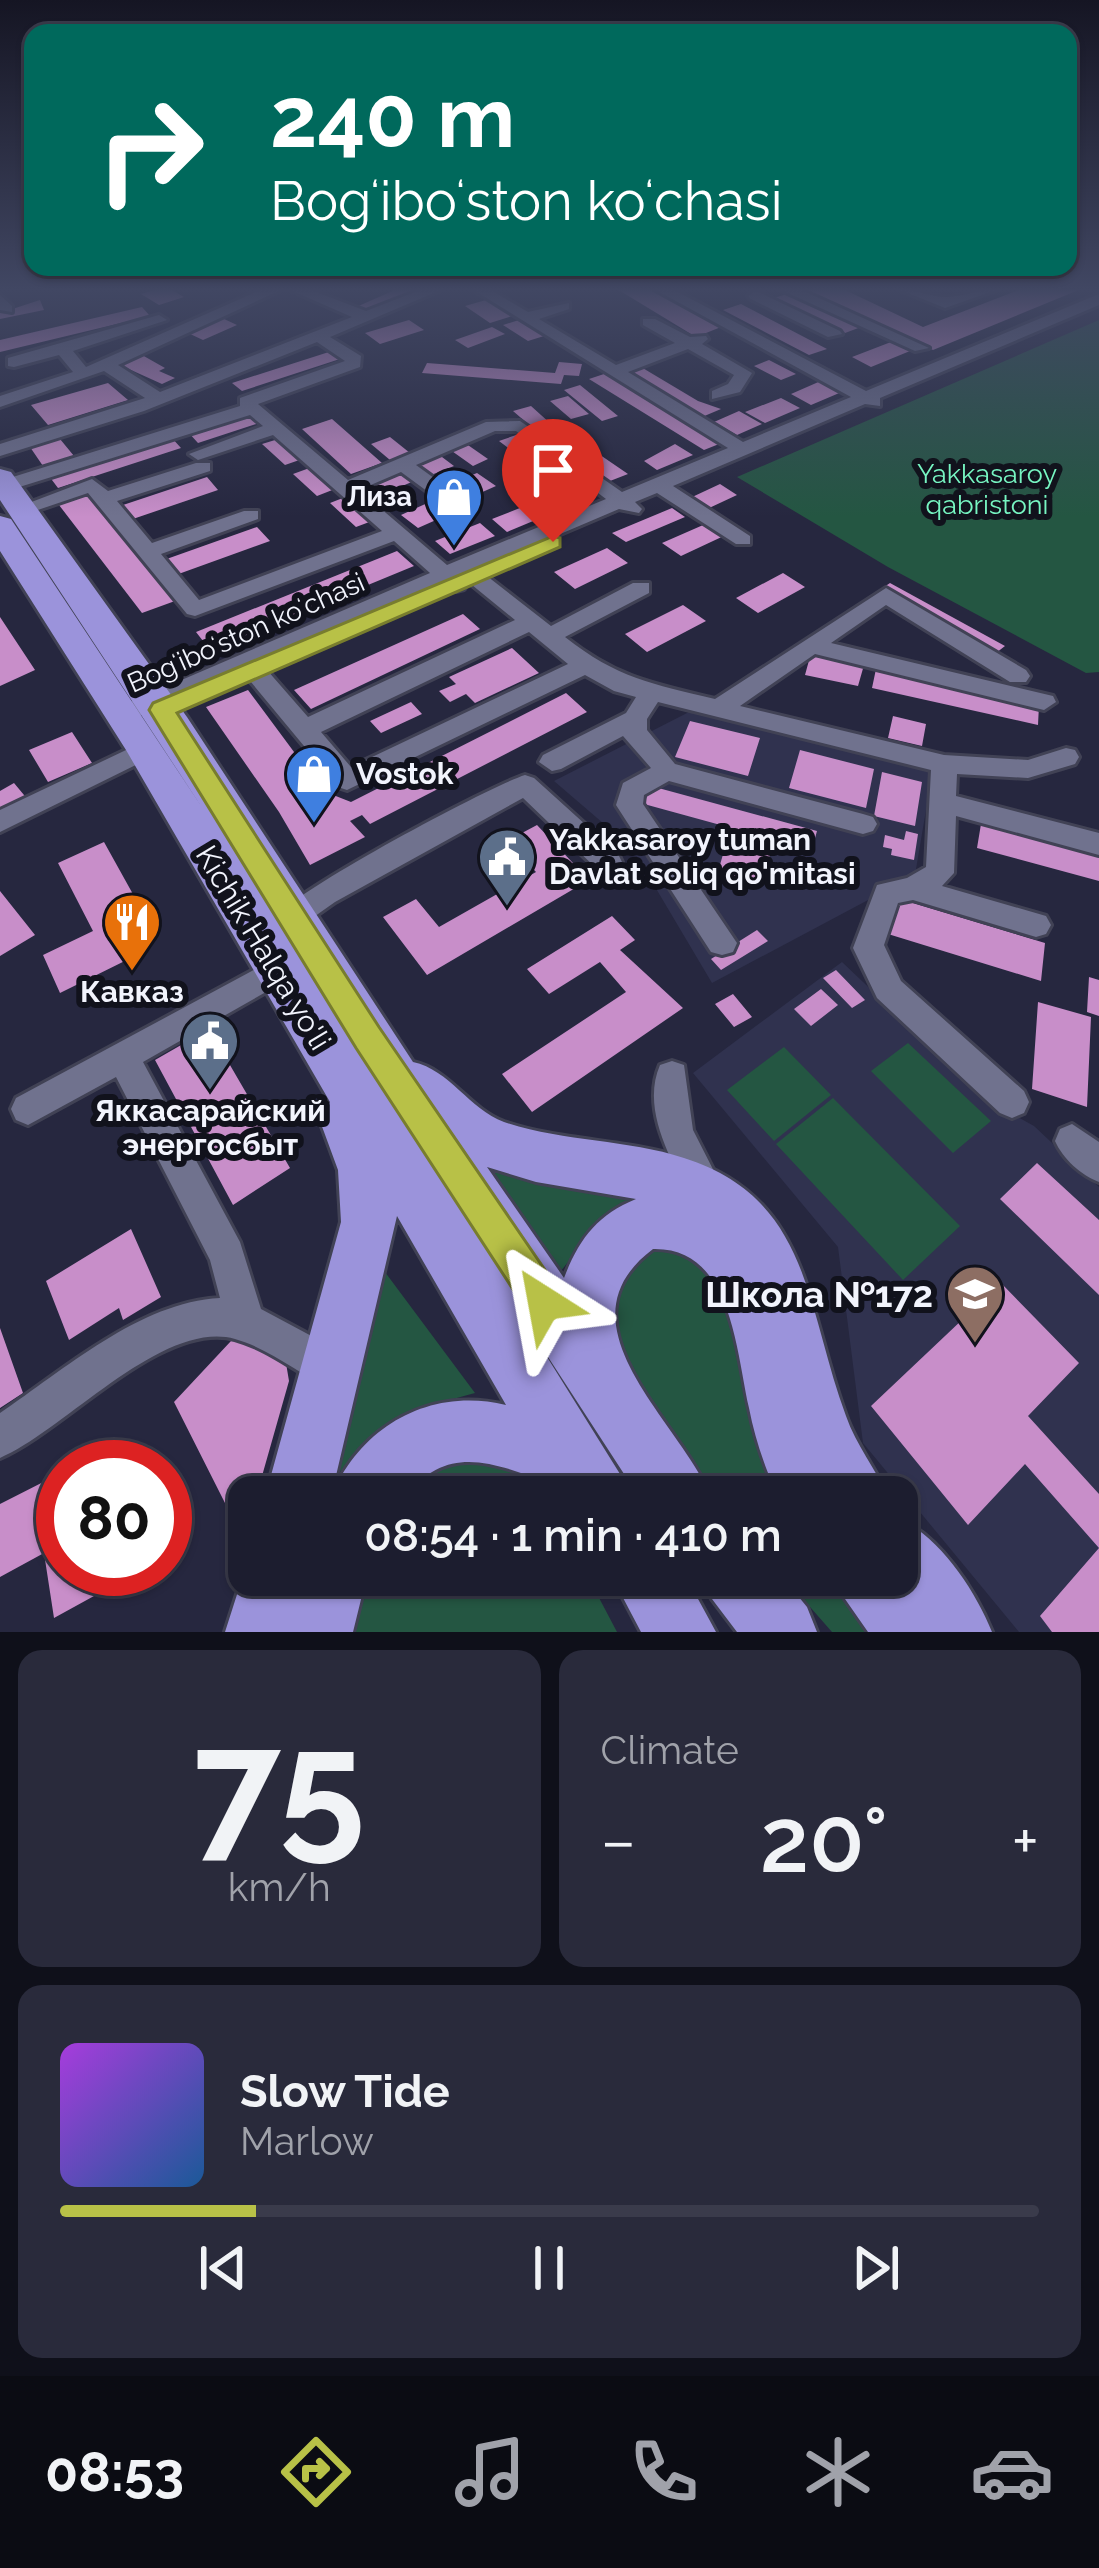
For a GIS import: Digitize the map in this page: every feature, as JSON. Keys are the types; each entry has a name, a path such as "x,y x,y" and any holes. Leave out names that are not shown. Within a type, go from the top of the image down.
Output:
{"highway":[{"name":"Kichik Halqa yo'li","path":"5,493 147,708 284,945 597,1458 634,1476"},
{"name":"Kichik Halqa yo'li","path":"147,708 145,750 284,945 367,1037 597,1458"},
{"path":"284,945 368,1186 366,1240 304,1476"},
{"path":"367,1037 423,1093 482,1139 506,1149 630,1170 706,1191 744,1221 766,1252 815,1424 841,1476"},
{"path":"380,1476 393,1460 440,1430 467,1426 597,1458 584,1317 591,1280 610,1248 635,1227 662,1219 693,1226 739,1267 790,1452 802,1476"},
{"path":"918,1580 957,1632"},
{"path":"260,1632 270,1596"},
{"path":"318,1632 327,1596"},
{"path":"658,1596 681,1632"},
{"path":"753,1596 782,1632"},
{"path":"884,1596 911,1632"}],"street":[{"path":"76,365 83,374"},
{"path":"0,402 102,365"},
{"path":"107,365 159,399"},
{"path":"5,493 159,399 247,365"},
{"path":"348,365 248,399 398,532 585,665 622,685 651,693 944,764 1028,769 1066,757"},
{"path":"603,365 742,449"},
{"path":"614,372 632,365"},
{"path":"718,394 734,388 744,373 730,365"},
{"path":"806,365 872,400"},
{"name":"Bogʻiboʻston koʻchasi","path":"147,708 950,365"},
{"name":"Bogʻiboʻston koʻchasi","path":"664,489 742,449 959,365"},
{"path":"5,493 253,407"},
{"path":"346,488 492,426 520,426 626,505"},
{"path":"104,499 277,428"},
{"path":"402,464 442,493"},
{"path":"5,493 92,484 195,609 398,532"},
{"path":"664,489 743,539"},
{"path":"147,552 251,515"},
{"path":"303,730 641,588"},
{"path":"721,707 886,595 1018,676"},
{"path":"809,645 1044,702"},
{"path":"249,665 347,780 585,665"},
{"path":"651,693 635,718 634,733 654,751 666,771 863,824"},
{"path":"552,762 635,718"},
{"path":"0,822 145,750"},
{"path":"944,764 940,873 913,889 887,893 868,948 877,957 888,988 1012,1102"},
{"path":"666,771 632,790 629,805 722,943"},
{"path":"28,1108 123,1057 284,945 325,894 525,785 608,862"},
{"path":"946,803 1099,844"},
{"path":"913,889 1036,925"},
{"path":"123,1057 227,1256 246,1324"},
{"path":"673,1076 676,1133 706,1191"},
{"path":"630,1170 676,1133"},
{"path":"1072,1141 1099,1165"},
{"path":"0,1437 177,1322 216,1317 246,1324 334,1370"}],"shaded area":[{"path":"689,712 933,769 915,875 712,983 632,848 554,781"},
{"name":"Школа №172","path":"842,962 986,1099 1034,1126 1099,1187 1099,1632 1019,1632 918,1510 918,1476 890,1476 863,1443 838,1247 693,1073"}],"green space":[{"name":"Yakkasaroy qabristoni","path":"995,365 1099,365 1099,672 1086,673 888,567 737,477"},
{"path":"908,1043 991,1121 953,1153 871,1071"},
{"path":"784,1047 831,1095 774,1141 727,1090"},
{"path":"833,1098 960,1226 903,1280 776,1144"},
{"path":"489,1170 668,1194 595,1228 557,1276"},
{"path":"656,1234 720,1272 774,1476 700,1476 633,1381 606,1296"},
{"path":"379,1264 475,1393 428,1408 391,1427 338,1476 329,1476"},
{"path":"418,1457 496,1459 523,1476 400,1476"},
{"path":"349,1596 598,1596 617,1632 341,1632"},
{"path":"800,1596 854,1596 882,1632 832,1632"}],"building":[{"path":"120,365 160,365 165,368 159,371 175,378 162,384"},
{"path":"288,365 321,365 242,391 232,383"},
{"path":"426,365 455,365 555,373 558,365 582,365 579,376 564,375 561,384 422,373"},
{"path":"779,365 796,374 781,380 754,366"},
{"path":"641,367 698,401 721,409 702,417 628,372"},
{"path":"607,373 719,444 704,450 589,379"},
{"path":"823,380 844,391 811,405 791,394"},
{"path":"108,383 128,400 48,425 31,405"},
{"path":"580,385 618,416 602,421 564,390"},
{"path":"568,396 589,414 571,419 550,401"},
{"path":"781,398 800,408 765,423 745,412"},
{"path":"531,406 551,424 534,429 513,411"},
{"path":"739,411 762,424 737,435 714,422"},
{"path":"252,412 262,422 198,443 188,432"},
{"path":"332,419 382,463 351,474 302,429"},
{"path":"522,433 549,453 526,461 499,441"},
{"path":"571,435 628,474 610,481 554,442"},
{"path":"171,437 181,448 58,488 49,476"},
{"path":"285,437 308,457 285,465 262,444"},
{"path":"390,437 410,453 390,460 371,444"},
{"path":"60,439 74,456 43,466 30,447"},
{"path":"465,443 488,459 473,466 449,449"},
{"path":"675,444 693,455 657,470 644,461"},
{"path":"438,454 454,466 426,477 410,466"},
{"path":"315,466 340,487 317,496 293,474"},
{"path":"399,469 414,481 381,495 365,483"},
{"path":"477,473 496,486 469,498 450,484"},
{"path":"207,477 218,490 127,521 117,507"},
{"path":"584,482 600,493 564,508 548,496"},
{"path":"720,484 737,495 707,509 690,498"},
{"path":"353,494 380,518 356,527 330,503"},
{"path":"89,495 175,601 142,613 59,505"},
{"path":"445,495 463,508 418,528 401,515"},
{"path":"535,502 550,514 507,532 492,519"},
{"path":"672,508 685,517 626,542 612,533"},
{"path":"710,522 728,534 681,556 662,543"},
{"path":"480,523 495,536 450,554 435,541"},
{"path":"257,527 270,541 173,576 161,561"},
{"path":"607,548 628,563 575,589 554,572"},
{"path":"397,551 414,566 210,650 196,632"},
{"path":"783,573 805,587 758,613 736,598"},
{"path":"890,583 1005,646 996,653 881,589"},
{"path":"683,605 706,621 647,652 625,634"},
{"path":"463,614 480,629 311,709 294,690"},
{"path":"0,617 35,670 0,686"},
{"path":"512,648 539,673 475,703 466,694 450,702 439,691 456,684 449,677"},
{"path":"811,653 864,665 858,686 805,675"},
{"path":"876,669 1039,705 1038,725 872,688"},
{"path":"248,690 323,791 351,802 566,693 587,712 370,824 362,815 350,821 365,837 310,865 206,707"},
{"path":"411,702 422,714 381,733 370,721"},
{"path":"893,716 926,724 922,746 888,738"},
{"path":"690,721 760,738 748,776 675,757"},
{"path":"72,732 92,763 48,782 29,750"},
{"path":"800,750 874,769 866,808 789,788"},
{"path":"882,772 922,782 915,826 874,816"},
{"path":"14,783 29,801 0,816 0,791"},
{"path":"651,786 817,831 812,849 775,839 760,887 717,875 724,851 738,855 746,832 644,804"},
{"path":"981,824 1099,855 1099,881 977,848"},
{"name":"Yakkasaroy tuman Davlat soliq qo'mitasi","path":"537,825 589,880 427,975 383,917 416,899 439,927 536,872 507,841"},
{"path":"906,831 918,834 914,860 891,855 892,849 883,847 885,835 904,840"},
{"path":"104,842 139,905 122,913 143,952 60,993 43,955 93,931 58,863"},
{"path":"0,891 35,935 0,956"},
{"path":"896,898 1045,943 1041,981 888,934"},
{"path":"612,916 635,940 620,950 683,1008 532,1112 502,1074 626,992 600,962 549,994 527,969"},
{"path":"757,930 768,941 721,970 711,959"},
{"path":"836,970 865,1000 852,1008 823,978"},
{"path":"1089,977 1099,980 1099,1016 1087,1012"},
{"path":"821,989 838,1005 811,1026 794,1009"},
{"path":"733,994 752,1017 734,1027 715,1004"},
{"path":"1038,1002 1091,1017 1087,1107 1032,1089"},
{"path":"209,1029 290,1168 233,1205 155,1060"},
{"path":"1037,1163 1099,1220 1099,1295 1000,1199"},
{"path":"131,1229 161,1297 123,1320 119,1308 69,1340 46,1281"},
{"path":"1001,1283 1079,1363 1028,1416 1099,1494 1099,1548 1025,1464 968,1525 871,1406"},
{"path":"0,1328 23,1393 0,1408"},
{"path":"241,1337 273,1352 286,1363 289,1381 262,1476 228,1476 226,1505 174,1402 231,1341"},
{"path":"36,1486 36,1557 0,1577 0,1504"},
{"path":"1099,1548 1099,1632 1052,1632 1040,1616"},
{"path":"51,1596 94,1596 54,1618"}],"place":[{"name":"Лиза","path":"454,548"},
{"name":"Vostok","path":"314,825"},
{"name":"Yakkasaroy tuman Davlat soliq qo'mitasi","path":"507,908"},
{"name":"Кавказ","path":"132,973"},
{"name":"Яккасарайский энергосбыт","path":"210,1092"},
{"name":"Школа №172","path":"975,1345"}],"route":[{"path":"544,1303 367,1037 162,710 553,542"}]}
